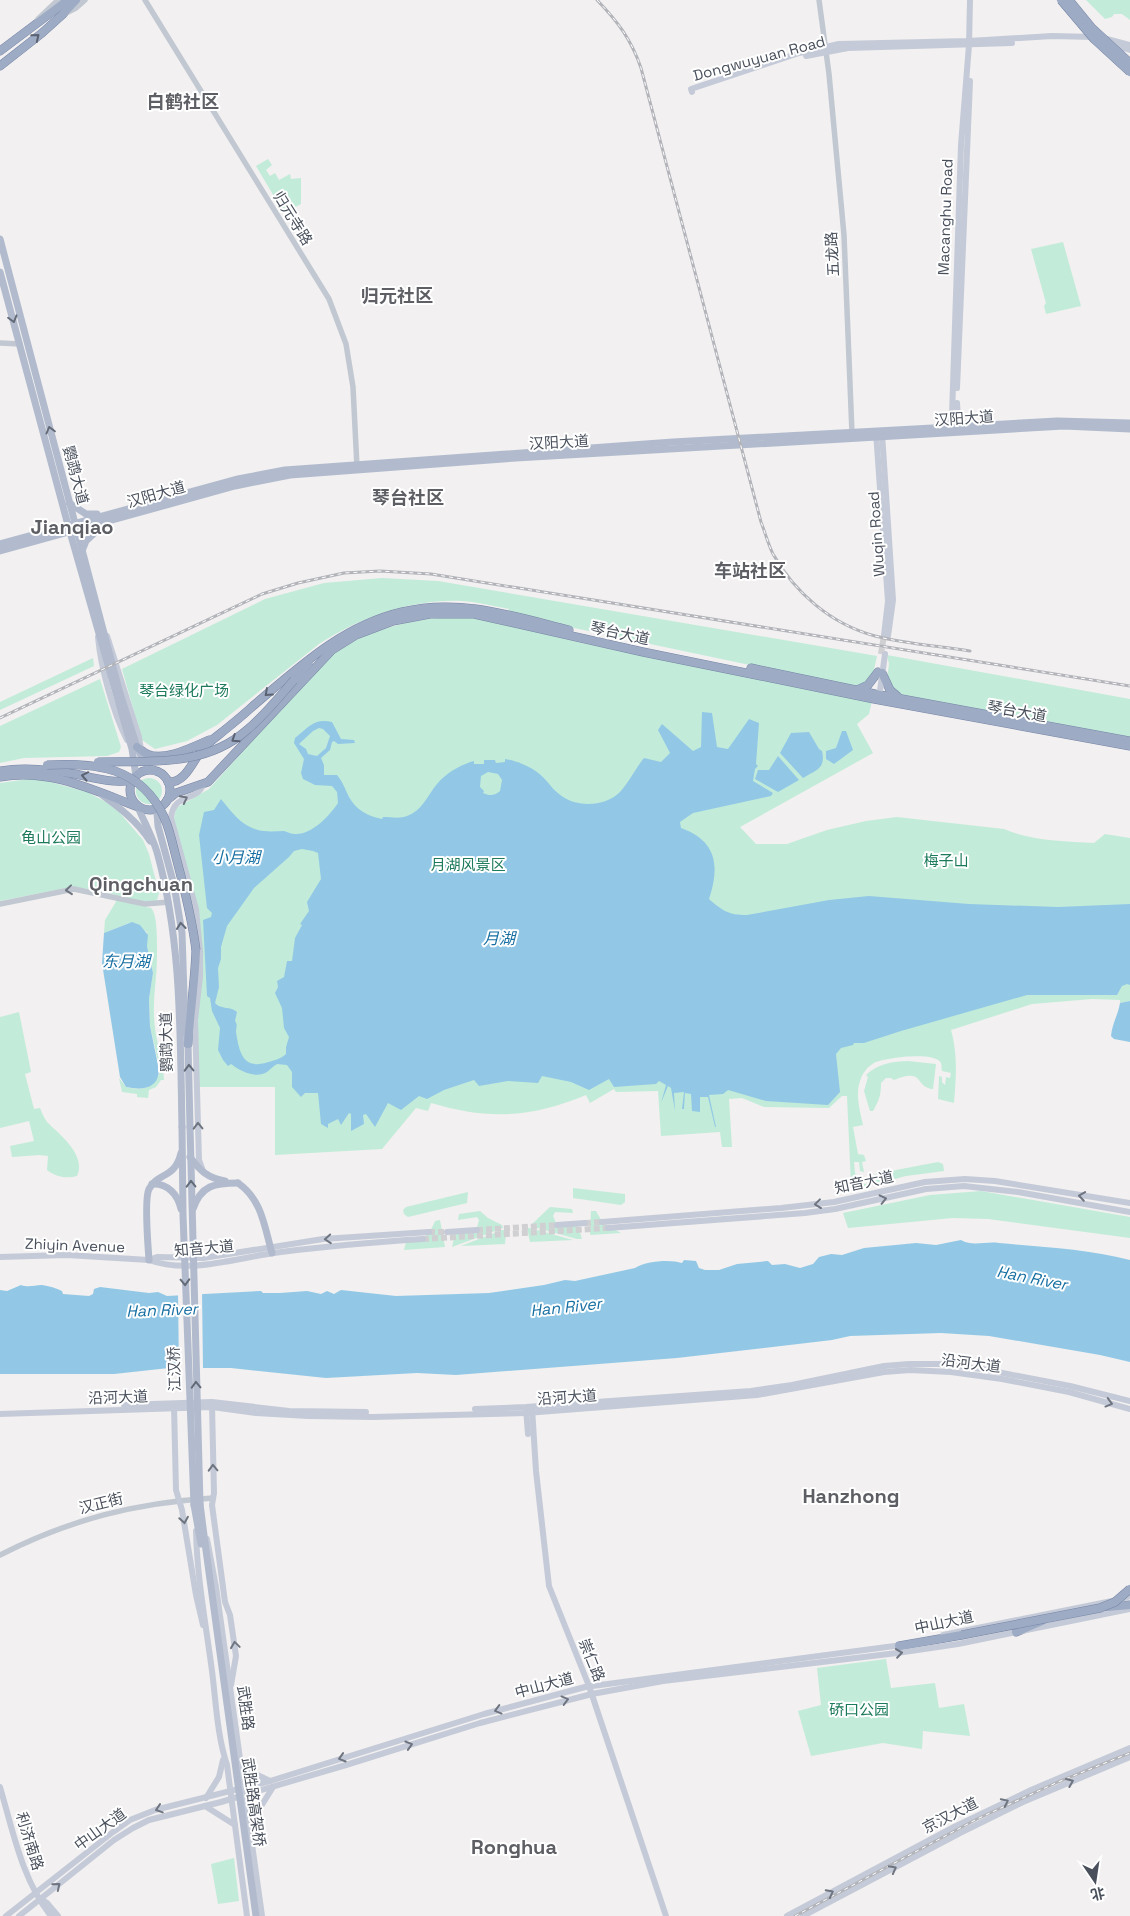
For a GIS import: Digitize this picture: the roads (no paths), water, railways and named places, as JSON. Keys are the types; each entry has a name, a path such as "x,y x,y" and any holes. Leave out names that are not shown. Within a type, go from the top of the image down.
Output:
{"highway":[{"path":"1060,0 1084,29 1130,72"},
{"path":"1069,0 1092,28 1130,63"},
{"path":"0,66 62,15 68,1"},
{"path":"0,51 68,1"},
{"name":"琴台大道","path":"168,782 178,781 200,751 292,672 320,651 347,633 387,616 429,608 466,607 483,609 580,633 857,690 877,697 904,699 1130,741"},
{"name":"琴台大道","path":"167,800 176,793 208,782 332,650 356,635 373,628 430,614 474,614 615,646 1130,746"},
{"path":"0,771 47,764 175,760 204,755 229,743 247,731 320,651"},
{"path":"857,690 868,684 880,673 891,691 904,699"},
{"path":"137,749 154,756 172,754 218,736"},
{"path":"65,764 103,766 125,774 142,787 157,804 169,831 190,908 196,950 188,1044"},
{"path":"0,777 29,774 54,777 149,810 160,807 170,794 168,782 162,775 154,771 144,771 135,778 120,782 58,772 23,769"},
{"path":"135,778 130,791 134,802 138,806"},
{"path":"899,1646 1107,1606 1130,1589"},
{"path":"1016,1632 1048,1619 1118,1605 1130,1607"}],"main road":[{"name":"Macanghu Road","path":"967,426 958,418 956,410 970,0"},
{"name":"Macanghu Road","path":"937,427 948,423 952,415 961,145 974,0"},
{"name":"Dongwuyuan Road","path":"970,43 1081,36 1103,38 1130,45"},
{"name":"Dongwuyuan Road","path":"827,49 692,92 691,89 827,49 1075,40 1105,42 1130,50"},
{"name":"鹦鹉大道","path":"0,239 72,528 100,625 137,749 143,760 154,771"},
{"name":"鹦鹉大道","path":"0,272 66,504"},
{"name":"汉阳大道","path":"0,544 72,528 106,523 273,477 358,468 654,444 852,432 879,434 937,427 1057,421 1130,423"},
{"name":"汉阳大道","path":"72,528 105,514 272,472 879,434 1064,426 1130,429"},
{"name":"Wuqin Road","path":"879,434 888,596 886,635"},
{"path":"105,514 86,514 66,504 61,522 49,534 67,539 79,552 86,541 106,523"},
{"name":"汉阳大道","path":"0,551 49,534"},
{"path":"877,697 883,654"},
{"name":"鹦鹉大道","path":"135,778 137,749"},
{"path":"203,785 199,792 177,802 172,811 171,818 196,909 200,951 200,977 195,1020 199,1160 205,1174"},
{"path":"98,792 139,826 157,852"},
{"path":"138,806 157,852"},
{"name":"鹦鹉大道","path":"160,807 157,813 158,819 181,922 188,1044 192,1233"},
{"name":"鹦鹉大道","path":"157,852 174,936 178,973 183,1233"},
{"path":"149,1260 148,1192 152,1184 175,1168 182,1150"},
{"path":"190,1156 205,1174 213,1179 238,1183 254,1197 271,1250"},
{"name":"知音大道","path":"602,1222 790,1207 839,1201 925,1182 965,1179 995,1181 1130,1204"},
{"path":"191,1214 200,1194 206,1189 221,1183 238,1183"},
{"path":"152,1184 161,1185 174,1193 180,1203 183,1214"},
{"name":"知音大道","path":"608,1228 805,1213 835,1209 926,1189 964,1186 1018,1192 1130,1212"},
{"path":"557,1225 585,1223"},
{"path":"447,1232 477,1230"},
{"name":"知音大道","path":"149,1260 160,1264 194,1265 324,1239 429,1232"},
{"name":"江汉桥","path":"183,1233 197,1504"},
{"name":"江汉桥","path":"192,1233 197,1504"},
{"name":"知音大道","path":"271,1250 423,1239"},
{"name":"Zhiyin Avenue","path":"0,1256 66,1255 149,1260"},
{"name":"沿河大道","path":"212,1404 264,1414 308,1416 516,1412 751,1391 884,1366 908,1364 939,1364 982,1369 1070,1386 1130,1401"},
{"name":"沿河大道","path":"0,1412 212,1404 338,1413 542,1411 757,1395 884,1372 910,1370 951,1372 1002,1379 1069,1392 1130,1409"},
{"path":"212,1404 212,1505 225,1602"},
{"path":"174,1405 176,1490 182,1510 200,1618 207,1633"},
{"name":"崇仁路","path":"529,1410 549,1586 590,1694 666,1916"},
{"path":"530,1428 533,1421 542,1411"},
{"path":"516,1412 525,1419 530,1428"},
{"name":"武胜路","path":"197,1504 200,1522 211,1555 262,1916"},
{"path":"200,1522 203,1543"},
{"name":"武胜路","path":"200,1522 197,1557 247,1916"},
{"name":"武胜路高架桥","path":"203,1543 251,1916"},
{"name":"武胜路高架桥","path":"203,1543 256,1916"},
{"path":"216,1587 230,1614 236,1656 230,1693"},
{"name":"中山大道","path":"272,1784 467,1719 587,1687 899,1646 914,1640 1122,1600 1130,1596"},
{"name":"中山大道","path":"19,1916 114,1840 149,1820 205,1806 244,1791 480,1723 590,1694 671,1680 897,1654 1016,1632 1130,1607"},
{"name":"崇仁路","path":"590,1694 661,1916"},
{"name":"京汉大道","path":"787,1916 954,1827 1030,1790 1130,1748"},
{"path":"206,1798 222,1769 223,1753"},
{"path":"240,1756 251,1772 272,1784 250,1824"},
{"name":"京汉大道","path":"803,1916 1023,1802 1130,1757"},
{"name":"利济南路","path":"0,1787 28,1879 40,1899"},
{"name":"中山大道","path":"6,1916 130,1820 155,1810 206,1798 231,1795"},
{"path":"205,1806 235,1825"},
{"path":"40,1899 51,1916"},
{"path":"40,1899 48,1903 58,1916"}],"street":[{"path":"62,15 76,8 84,0"},
{"name":"归元寺路","path":"146,0 329,299 346,344 353,387 358,468"},
{"name":"五龙路","path":"819,0 827,49 844,236 852,432"},
{"path":"0,343 20,344"},
{"path":"0,904 74,889 145,904 168,902"},
{"name":"汉正街","path":"0,1555 79,1520 165,1502 213,1498"}],"water":[{"name":"月湖","path":"702,712 712,713 717,747 728,749 749,719 759,723 756,764 758,766 755,769 753,781 773,793 771,796 693,813 680,822 681,828 693,833 709,847 713,856 714,876 709,899 722,909 730,913 747,915 829,900 869,896 969,904 1058,907 1130,904 1130,985 1122,986 1117,995 1027,995 864,1043 854,1043 853,1045 841,1048 836,1054 840,1092 828,1105 766,1101 728,1090 723,1094 709,1095 716,1127 708,1097 700,1097 700,1112 692,1111 691,1094 685,1093 684,1109 682,1109 684,1092 674,1093 675,1111 671,1088 668,1086 661,1103 666,1085 659,1081 656,1084 614,1087 609,1079 589,1090 571,1082 542,1076 538,1083 508,1081 479,1086 474,1080 444,1090 427,1099 419,1096 401,1110 388,1103 375,1127 366,1114 363,1115 364,1124 351,1131 351,1114 349,1113 341,1125 338,1119 328,1124 328,1128 321,1124 318,1093 305,1093 301,1097 292,1087 292,1072 287,1065 277,1064 267,1072 258,1075 243,1071 231,1064 228,1066 223,1060 218,1050 220,1028 212,1011 210,998 207,996 203,920 211,917 212,913 207,908 199,835 204,812 214,810 221,799 240,820 257,830 284,831 294,834 314,828 338,803 337,792 332,786 315,785 303,779 301,773 304,759 294,743 295,738 312,724 321,721 332,722 341,739 354,740 355,743 338,744 334,741 332,742 330,750 321,758 324,765 324,775 337,775 349,797 359,809 382,819 383,817 404,817 417,810 445,776 459,767 474,761 474,764 484,764 484,760 495,760 496,763 505,762 505,759 518,762 540,774 556,792 566,799 573,802 590,804 606,801 620,792 644,758 661,762 670,753 658,730 662,724 693,751 701,747","holes":["319,728 323,729 330,736 326,748 317,756 308,754 306,749 299,744","488,772 498,774 502,780 500,791 492,795 483,793 484,791 480,787 481,776","302,849 318,853 321,879 307,902 309,911 300,924 302,925 295,938 292,961 287,961 284,977 277,981 278,987 275,993 282,1008 284,1028 289,1037 286,1054 279,1059 265,1063 251,1063 247,1061 240,1051 235,1021 237,1012 220,1007 215,1003 219,987 218,968 221,959 221,947 227,926 254,888 294,851"]},
{"path":"842,731 846,731 853,750 834,764 826,759 826,751 836,748"},
{"path":"809,732 822,751 823,762 816,771 803,778 780,753 791,733"},
{"path":"778,756 799,780 778,792 755,779 758,770 769,770"},
{"name":"东月湖","path":"132,922 140,925 148,935 147,946 153,973 149,999 150,1026 159,1070 156,1082 143,1088 126,1087 120,1077 102,963 104,933"},
{"path":"1130,1001 1130,1042 1114,1039 1111,1036 1120,1003"},
{"name":"Han River","path":"961,1240 970,1243 994,1243 1065,1249 1098,1253 1130,1260 1130,1362 989,1336 941,1333 850,1336 832,1340 677,1358 456,1375 417,1373 326,1378 231,1368 169,1368 114,1374 0,1374 0,1290 7,1291 21,1285 45,1285 62,1291 63,1294 89,1296 93,1294 94,1289 100,1287 149,1293 158,1292 167,1296 261,1291 263,1293 280,1293 307,1291 321,1294 327,1291 334,1294 341,1290 396,1296 489,1293 565,1280 575,1281 658,1261 682,1263 684,1260 696,1261 699,1268 705,1270 719,1270 737,1264 768,1261 772,1265 785,1264 800,1268 813,1264 819,1257 831,1254 842,1255 864,1248 916,1243 936,1245"}],"tunnel":[{"path":"881,654 884,635"},
{"path":"585,1223 602,1222"},
{"path":"477,1230 557,1225"},
{"path":"423,1239 608,1228"},
{"path":"429,1232 447,1232"}],"railway":[{"path":"597,0 623,31 633,48 641,68 761,522 773,554 792,582 803,594 829,615 844,624 859,631 887,639 970,651"},
{"path":"0,718 262,594 298,583 344,573 380,571 431,574 1130,686"},
{"path":"795,1916 977,1819 1058,1782 1130,1753"}],"district":[{"name":"白鹤社区","path":"183,101"},
{"name":"归元社区","path":"397,295"},
{"name":"琴台社区","path":"408,497"},
{"name":"Jianqiao","path":"72,527"},
{"name":"车站社区","path":"750,570"},
{"name":"Qingchuan","path":"141,884"},
{"name":"Hanzhong","path":"851,1496"},
{"name":"Ronghua","path":"514,1847"}],"park label":[{"name":"琴台绿化广场","path":"184,690"},
{"name":"龟山公园","path":"51,837"},
{"name":"梅子山","path":"946,860"},
{"name":"月湖风景区","path":"468,864"},
{"name":"硚口公园","path":"859,1709"}],"water label":[{"name":"小月湖","path":"236,857"}]}
